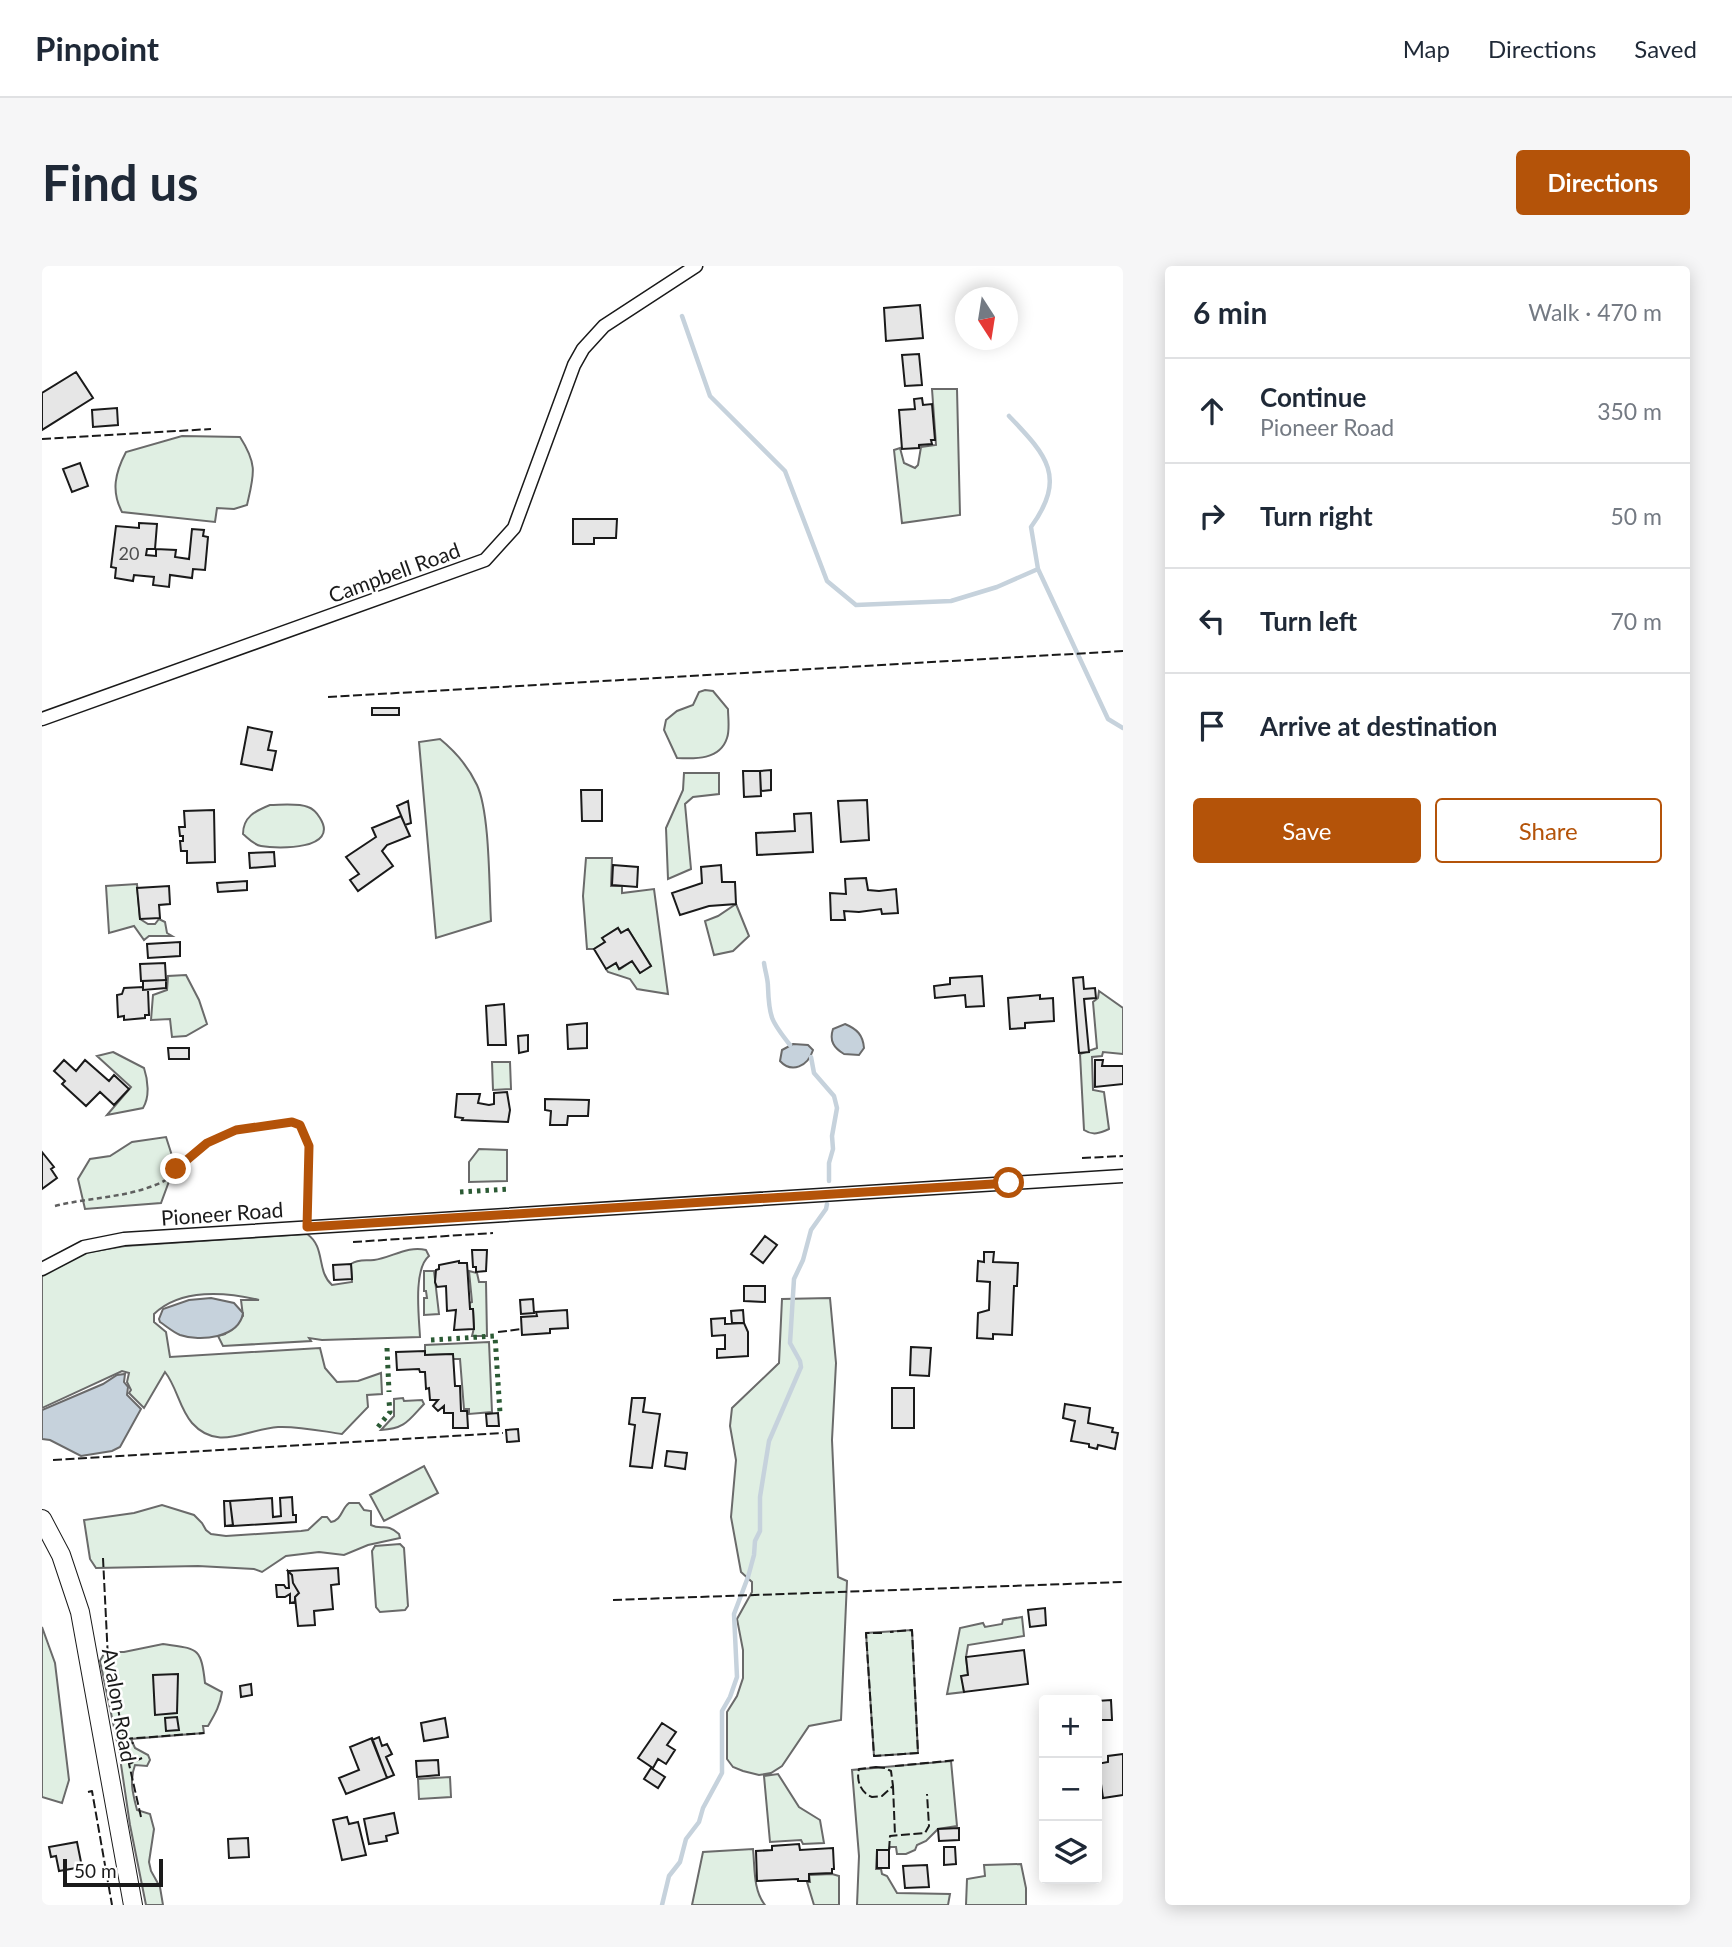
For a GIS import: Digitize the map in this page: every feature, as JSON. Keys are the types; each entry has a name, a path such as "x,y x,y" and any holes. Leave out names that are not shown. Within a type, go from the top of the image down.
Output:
{"street":[{"name":"Campbell Road","path":"42,719 485,560 514,528 574,365 583,349 604,326 696,266"},
{"name":"Pioneer Road","path":"42,1269 84,1247 124,1239 1123,1176"},
{"name":"Avalon Road","path":"42,1519 62,1559 80,1612 133,1905"}],"path":[{"path":"55,1206 128,1194 150,1187 169,1179 187,1159 207,1143 236,1130 292,1122 300,1125 309,1146 307,1227"}],"green space":[{"path":"932,389 957,389 960,515 902,523 894,450 900,448 904,463 915,468 921,447 936,445"},
{"path":"182,436 240,437 250,455 253,470 247,505 234,509 217,508 215,522 122,512 116,497 116,482 126,452"},
{"path":"713,691 728,709 727,738 719,751 706,757 677,758 664,730 666,720 677,711 693,705 699,692"},
{"path":"440,739 466,766 481,797 487,831 491,921 436,938 419,742"},
{"path":"684,773 719,773 719,794 693,797 685,804 691,869 668,879 666,828 683,790"},
{"path":"270,805 299,805 312,809 320,818 324,829 322,836 315,842 292,847 269,847 254,843 243,834 245,823 255,812"},
{"path":"586,858 612,858 611,886 622,886 622,893 654,889 668,994 637,989 630,979 606,969 616,963 620,969 632,961 640,973 651,966 628,929 621,933 618,928 603,938 605,942 594,949 587,949 583,896"},
{"path":"137,884 140,919 148,924 155,924 159,919 165,922 167,933 172,936 149,936 144,940 134,926 109,933 106,886"},
{"path":"736,904 749,936 733,951 714,955 705,921"},
{"path":"186,975 199,1000 207,1024 186,1036 172,1037 170,1019 151,1020 153,995 167,990 168,976"},
{"path":"1099,991 1123,1008 1123,1054 1103,1052 1102,1056 1092,1057 1093,1090 1104,1092 1109,1129 1093,1133 1084,1130 1080,1054 1097,1048 1093,1002 1098,998"},
{"path":"113,1052 144,1068 148,1088 143,1108 107,1115 131,1087 97,1056"},
{"path":"492,1062 510,1062 511,1089 493,1090"},
{"path":"166,1137 175,1165 161,1203 85,1209 78,1179 90,1159 110,1156 132,1142"},
{"path":"479,1149 507,1150 507,1181 469,1182 469,1162"},
{"path":"307,1234 317,1245 324,1273 332,1285 352,1282 351,1264 356,1261 380,1259 406,1250 426,1250 429,1256 424,1262 419,1282 420,1337 322,1340 309,1338 311,1341 223,1346 218,1336 225,1334 243,1316 241,1300 259,1300 218,1294 177,1300 154,1314 154,1322 166,1332 170,1357 320,1348 325,1368 337,1382 358,1381 381,1373 382,1394 367,1395 368,1407 342,1434 278,1427 233,1437 212,1436 192,1423 165,1372 144,1408 129,1393 129,1373 122,1371 42,1408 42,1275 77,1254 125,1246"},
{"path":"424,1271 434,1271 439,1314 424,1315 424,1298 427,1298 424,1291"},
{"path":"469,1271 477,1273 479,1282 486,1282 487,1336 472,1336 474,1328 473,1309 470,1309 469,1303 472,1302"},
{"path":"830,1298 836,1363 832,1440 838,1577 847,1581 841,1720 809,1726 782,1766 771,1773 759,1775 733,1767 727,1759 727,1712 737,1696 743,1678 743,1650 737,1619 752,1592 752,1582 741,1572 731,1517 736,1460 730,1426 732,1408 779,1363 782,1299"},
{"path":"489,1342 492,1412 469,1414 469,1409 464,1409 460,1359 453,1359 452,1354 425,1355 425,1345"},
{"path":"403,1398 404,1401 422,1400 424,1404 401,1426 381,1430 394,1416 394,1399"},
{"path":"424,1466 438,1493 384,1521 370,1495"},
{"path":"349,1503 359,1503 364,1510 371,1511 371,1525 391,1528 400,1538 368,1545 344,1555 319,1552 286,1556 262,1572 254,1569 198,1566 96,1568 90,1559 84,1520 134,1513 162,1505 194,1515 211,1534 226,1536 308,1530 322,1517 327,1517 331,1522 335,1521"},
{"path":"400,1544 404,1548 408,1606 405,1610 380,1612 376,1607 372,1551 375,1546"},
{"path":"1022,1617 1024,1636 968,1645 968,1675 962,1676 964,1692 947,1694 960,1628 983,1623 985,1627 1002,1624 1003,1620"},
{"path":"42,1627 55,1663 69,1780 62,1803 42,1797"},
{"path":"912,1630 918,1753 874,1756 866,1633"},
{"path":"163,1644 195,1652 202,1662 205,1683 222,1692 213,1718 208,1726 203,1726 204,1733 131,1739 135,1748 148,1755 150,1760 147,1766 135,1765 132,1782 137,1810 150,1814 154,1829 149,1862 160,1887 163,1905 146,1905 100,1661 105,1652 124,1652"},
{"path":"951,1761 957,1826 938,1829 926,1841 917,1845 915,1850 906,1854 897,1854 896,1847 877,1850 876,1869 881,1869 897,1893 950,1894 948,1905 857,1905 859,1856 852,1770"},
{"path":"778,1774 799,1807 820,1820 824,1843 803,1844 801,1840 770,1842 764,1776"},
{"path":"450,1777 451,1797 419,1799 418,1779"},
{"path":"753,1849 756,1886 765,1905 692,1905 703,1852"},
{"path":"1021,1864 1026,1905 966,1905 967,1879 985,1876 984,1865"},
{"path":"809,1875 839,1876 839,1905 814,1905 807,1882 810,1882"}],"shaded area":[{"path":"845,1024 861,1036 864,1048 859,1055 844,1054 833,1044 833,1029"},
{"path":"793,1044 808,1045 813,1050 804,1064 790,1067 780,1061 782,1050"},
{"path":"211,1298 234,1303 243,1313 240,1321 227,1333 208,1338 188,1337 177,1334 160,1322 163,1309 189,1300"},
{"path":"125,1374 127,1395 141,1409 120,1447 81,1456 50,1440 42,1439 42,1410 103,1384 117,1375"}],"building":[{"path":"920,305 923,338 886,341 884,308"},
{"path":"919,354 922,385 905,386 902,355"},
{"path":"76,372 93,398 42,430 42,393"},
{"path":"922,398 923,405 932,404 935,440 931,440 932,444 919,445 919,448 902,449 899,410 915,409 914,399"},
{"path":"117,408 118,425 93,427 92,410"},
{"path":"80,463 88,486 72,492 63,469"},
{"path":"573,519 617,519 616,538 594,538 594,544 573,544"},
{"path":"139,523 157,524 155,549 147,549 146,555 156,556 156,549 176,550 175,557 189,559 192,529 204,530 203,536 208,537 205,570 193,569 192,578 170,575 169,587 153,585 154,577 134,575 133,581 115,578 116,568 111,567 116,526 139,528"},
{"path":"372,708 399,708 399,715 372,715"},
{"path":"248,727 272,732 268,750 276,751 272,770 241,764"},
{"path":"771,770 771,790 761,791 760,771"},
{"path":"743,771 760,771 761,796 744,797"},
{"path":"581,790 602,790 602,821 582,821"},
{"path":"867,800 869,840 841,842 838,801"},
{"path":"408,801 411,823 405,825 397,806"},
{"path":"214,810 215,862 187,863 187,851 181,851 180,841 183,841 183,836 180,836 179,827 185,827 184,811"},
{"path":"811,813 813,852 757,855 756,833 795,831 794,814"},
{"path":"401,816 410,836 387,845 382,851 393,866 358,891 350,880 359,874 346,857 376,837 372,828"},
{"path":"274,852 275,866 250,868 249,853"},
{"path":"613,865 638,867 637,887 612,885"},
{"path":"721,865 722,882 735,882 736,904 709,906 680,915 672,893 702,883 701,867"},
{"path":"866,878 868,890 896,889 898,913 882,914 881,909 844,911 845,920 831,920 830,893 846,894 845,879"},
{"path":"247,881 247,890 218,892 217,883"},
{"path":"169,886 170,904 159,905 160,918 140,919 137,888"},
{"path":"618,928 621,933 628,929 651,966 640,973 632,961 619,969 616,963 606,969 594,949 605,942 602,938"},
{"path":"180,942 180,956 148,958 147,944"},
{"path":"165,963 166,980 141,981 140,964"},
{"path":"982,976 984,1006 966,1007 965,995 935,998 934,986 950,984 950,978"},
{"path":"1083,977 1084,989 1095,988 1096,998 1084,999 1089,1052 1079,1053 1073,978"},
{"path":"166,980 166,988 143,990 143,981"},
{"path":"143,987 143,990 148,990 149,1015 145,1015 145,1018 124,1020 124,1016 118,1017 117,995 122,994 124,988"},
{"path":"1040,995 1040,999 1053,998 1054,1021 1025,1023 1025,1028 1010,1029 1008,998"},
{"path":"504,1004 506,1045 488,1045 486,1006"},
{"path":"587,1023 587,1048 568,1049 567,1025"},
{"path":"528,1035 528,1051 519,1053 518,1036"},
{"path":"168,1048 189,1048 189,1059 169,1059"},
{"path":"64,1060 76,1071 85,1060 109,1081 114,1075 129,1089 114,1105 100,1092 86,1106 62,1084 65,1081 54,1071"},
{"path":"1095,1060 1103,1060 1102,1066 1123,1066 1123,1084 1095,1087"},
{"path":"507,1092 510,1110 508,1122 462,1120 463,1118 455,1117 457,1094 480,1094 478,1103 489,1105 494,1104 494,1093"},
{"path":"545,1099 589,1100 588,1116 568,1116 567,1125 550,1125 551,1111 545,1110"},
{"path":"42,1152 54,1167 51,1169 57,1178 42,1189"},
{"path":"765,1236 777,1245 763,1263 751,1254"},
{"path":"472,1250 487,1250 486,1271 476,1272"},
{"path":"984,1252 994,1252 993,1262 1018,1263 1012,1335 993,1334 993,1339 977,1338 978,1313 989,1310 990,1282 977,1281 978,1261 984,1262"},
{"path":"459,1261 467,1263 474,1329 454,1330 456,1310 447,1311 446,1286 437,1287 435,1282 439,1265"},
{"path":"351,1264 352,1279 334,1280 333,1265"},
{"path":"744,1286 765,1286 765,1302 744,1301"},
{"path":"533,1299 534,1313 521,1314 520,1300"},
{"path":"567,1310 568,1328 550,1329 550,1333 522,1335 521,1317 537,1316 536,1312"},
{"path":"743,1310 744,1323 732,1323 731,1311"},
{"path":"725,1318 725,1324 744,1323 748,1332 748,1356 717,1358 717,1349 725,1349 725,1335 712,1336 711,1319"},
{"path":"911,1347 931,1348 929,1376 910,1375"},
{"path":"425,1351 425,1355 453,1354 455,1386 460,1386 461,1411 467,1411 468,1428 453,1428 453,1413 444,1413 444,1406 438,1411 433,1406 438,1400 430,1400 425,1372 420,1372 419,1369 397,1370 396,1352"},
{"path":"892,1388 914,1388 914,1428 892,1428"},
{"path":"632,1398 645,1398 643,1412 660,1414 652,1468 630,1466 635,1425 629,1424"},
{"path":"1065,1404 1090,1408 1088,1423 1113,1428 1112,1432 1118,1433 1115,1449 1098,1445 1097,1449 1089,1447 1089,1444 1071,1441 1075,1421 1063,1418"},
{"path":"498,1413 499,1426 487,1426 486,1414"},
{"path":"518,1429 519,1441 507,1442 506,1430"},
{"path":"667,1451 687,1453 685,1469 665,1466"},
{"path":"292,1497 296,1522 233,1526 230,1501 272,1498 273,1517 281,1516 280,1498"},
{"path":"224,1501 230,1501 233,1525 225,1526"},
{"path":"338,1568 339,1584 331,1585 333,1609 314,1611 315,1625 298,1626 295,1597 299,1593 288,1571"},
{"path":"288,1571 299,1593 295,1602 290,1603 290,1594 277,1597 276,1585 289,1588"},
{"path":"1045,1608 1046,1625 1030,1627 1028,1610"},
{"path":"1024,1650 1028,1684 964,1692 961,1676 968,1675 966,1657"},
{"path":"178,1674 177,1713 155,1715 153,1675"},
{"path":"251,1684 252,1695 241,1697 240,1686"},
{"path":"1111,1700 1112,1720 1102,1720 1102,1701"},
{"path":"177,1717 179,1730 166,1731 165,1718"},
{"path":"445,1718 448,1737 424,1741 421,1723"},
{"path":"662,1723 676,1732 667,1745 675,1750 666,1764 658,1759 653,1768 638,1758"},
{"path":"379,1737 382,1746 387,1744 392,1754 386,1757 394,1775 387,1778 372,1740"},
{"path":"372,1738 387,1778 346,1794 339,1778 359,1770 350,1747"},
{"path":"1123,1754 1123,1795 1103,1798 1102,1763 1108,1762 1108,1756"},
{"path":"438,1760 439,1775 417,1777 416,1761"},
{"path":"651,1768 665,1777 658,1788 644,1779"},
{"path":"394,1813 398,1833 386,1836 387,1841 369,1844 364,1819"},
{"path":"347,1817 349,1824 358,1822 366,1855 342,1860 333,1820"},
{"path":"959,1828 959,1840 939,1841 938,1829"},
{"path":"248,1838 249,1857 229,1858 228,1839"},
{"path":"77,1842 82,1867 59,1871 56,1856 51,1857 49,1847"},
{"path":"799,1844 800,1850 833,1848 832,1873 809,1874 809,1881 757,1881 756,1851 772,1850 772,1846"},
{"path":"944,1847 955,1847 956,1864 944,1865"},
{"path":"877,1850 889,1850 889,1868 877,1868"},
{"path":"927,1865 929,1887 905,1888 903,1866"}],"waterway":[{"path":"682,316 710,396 785,471 827,581 856,605 951,601 997,587 1038,569"},
{"path":"1009,416 1042,454 1050,479 1042,509 1031,527 1038,569 1108,719 1123,728"},
{"path":"764,963 772,1018 790,1045"},
{"path":"811,1057 814,1073 834,1096 837,1108 829,1181"},
{"path":"662,1905 669,1876 680,1862 686,1839 699,1822 703,1808 722,1773 722,1711 737,1677 734,1614 748,1577 755,1541 760,1531 760,1497 769,1441 801,1367 790,1343 794,1279 803,1260 811,1230 827,1204"}],"hedge":[{"path":"460,1192 510,1189"},
{"path":"431,1340 495,1336 500,1413"},
{"path":"387,1348 389,1392"},
{"path":"378,1427 390,1412 389,1401"}],"fence":[{"path":"42,439 211,429"},
{"path":"328,697 1123,651"},
{"path":"1082,1158 1123,1156"},
{"path":"353,1242 493,1233"},
{"path":"498,1332 522,1329"},
{"path":"53,1460 503,1433"},
{"path":"103,1558 108,1659 125,1744 134,1743"},
{"path":"613,1600 1123,1582"},
{"path":"882,1633 866,1633 874,1756 918,1753 912,1630 890,1632"},
{"path":"124,1739 204,1733"},
{"path":"141,1817 129,1764 142,1758"},
{"path":"895,1766 957,1760"},
{"path":"876,1767 891,1771 893,1786 882,1796 872,1797 862,1790 858,1773 859,1769 876,1767"},
{"path":"893,1786 895,1835"},
{"path":"88,1792 92,1791 112,1905"},
{"path":"889,1850 890,1836 925,1833 929,1826 927,1794"}],"route":[{"path":"176,1169 207,1143 236,1130 292,1122 300,1125 309,1146 307,1227 1009,1183"}]}
